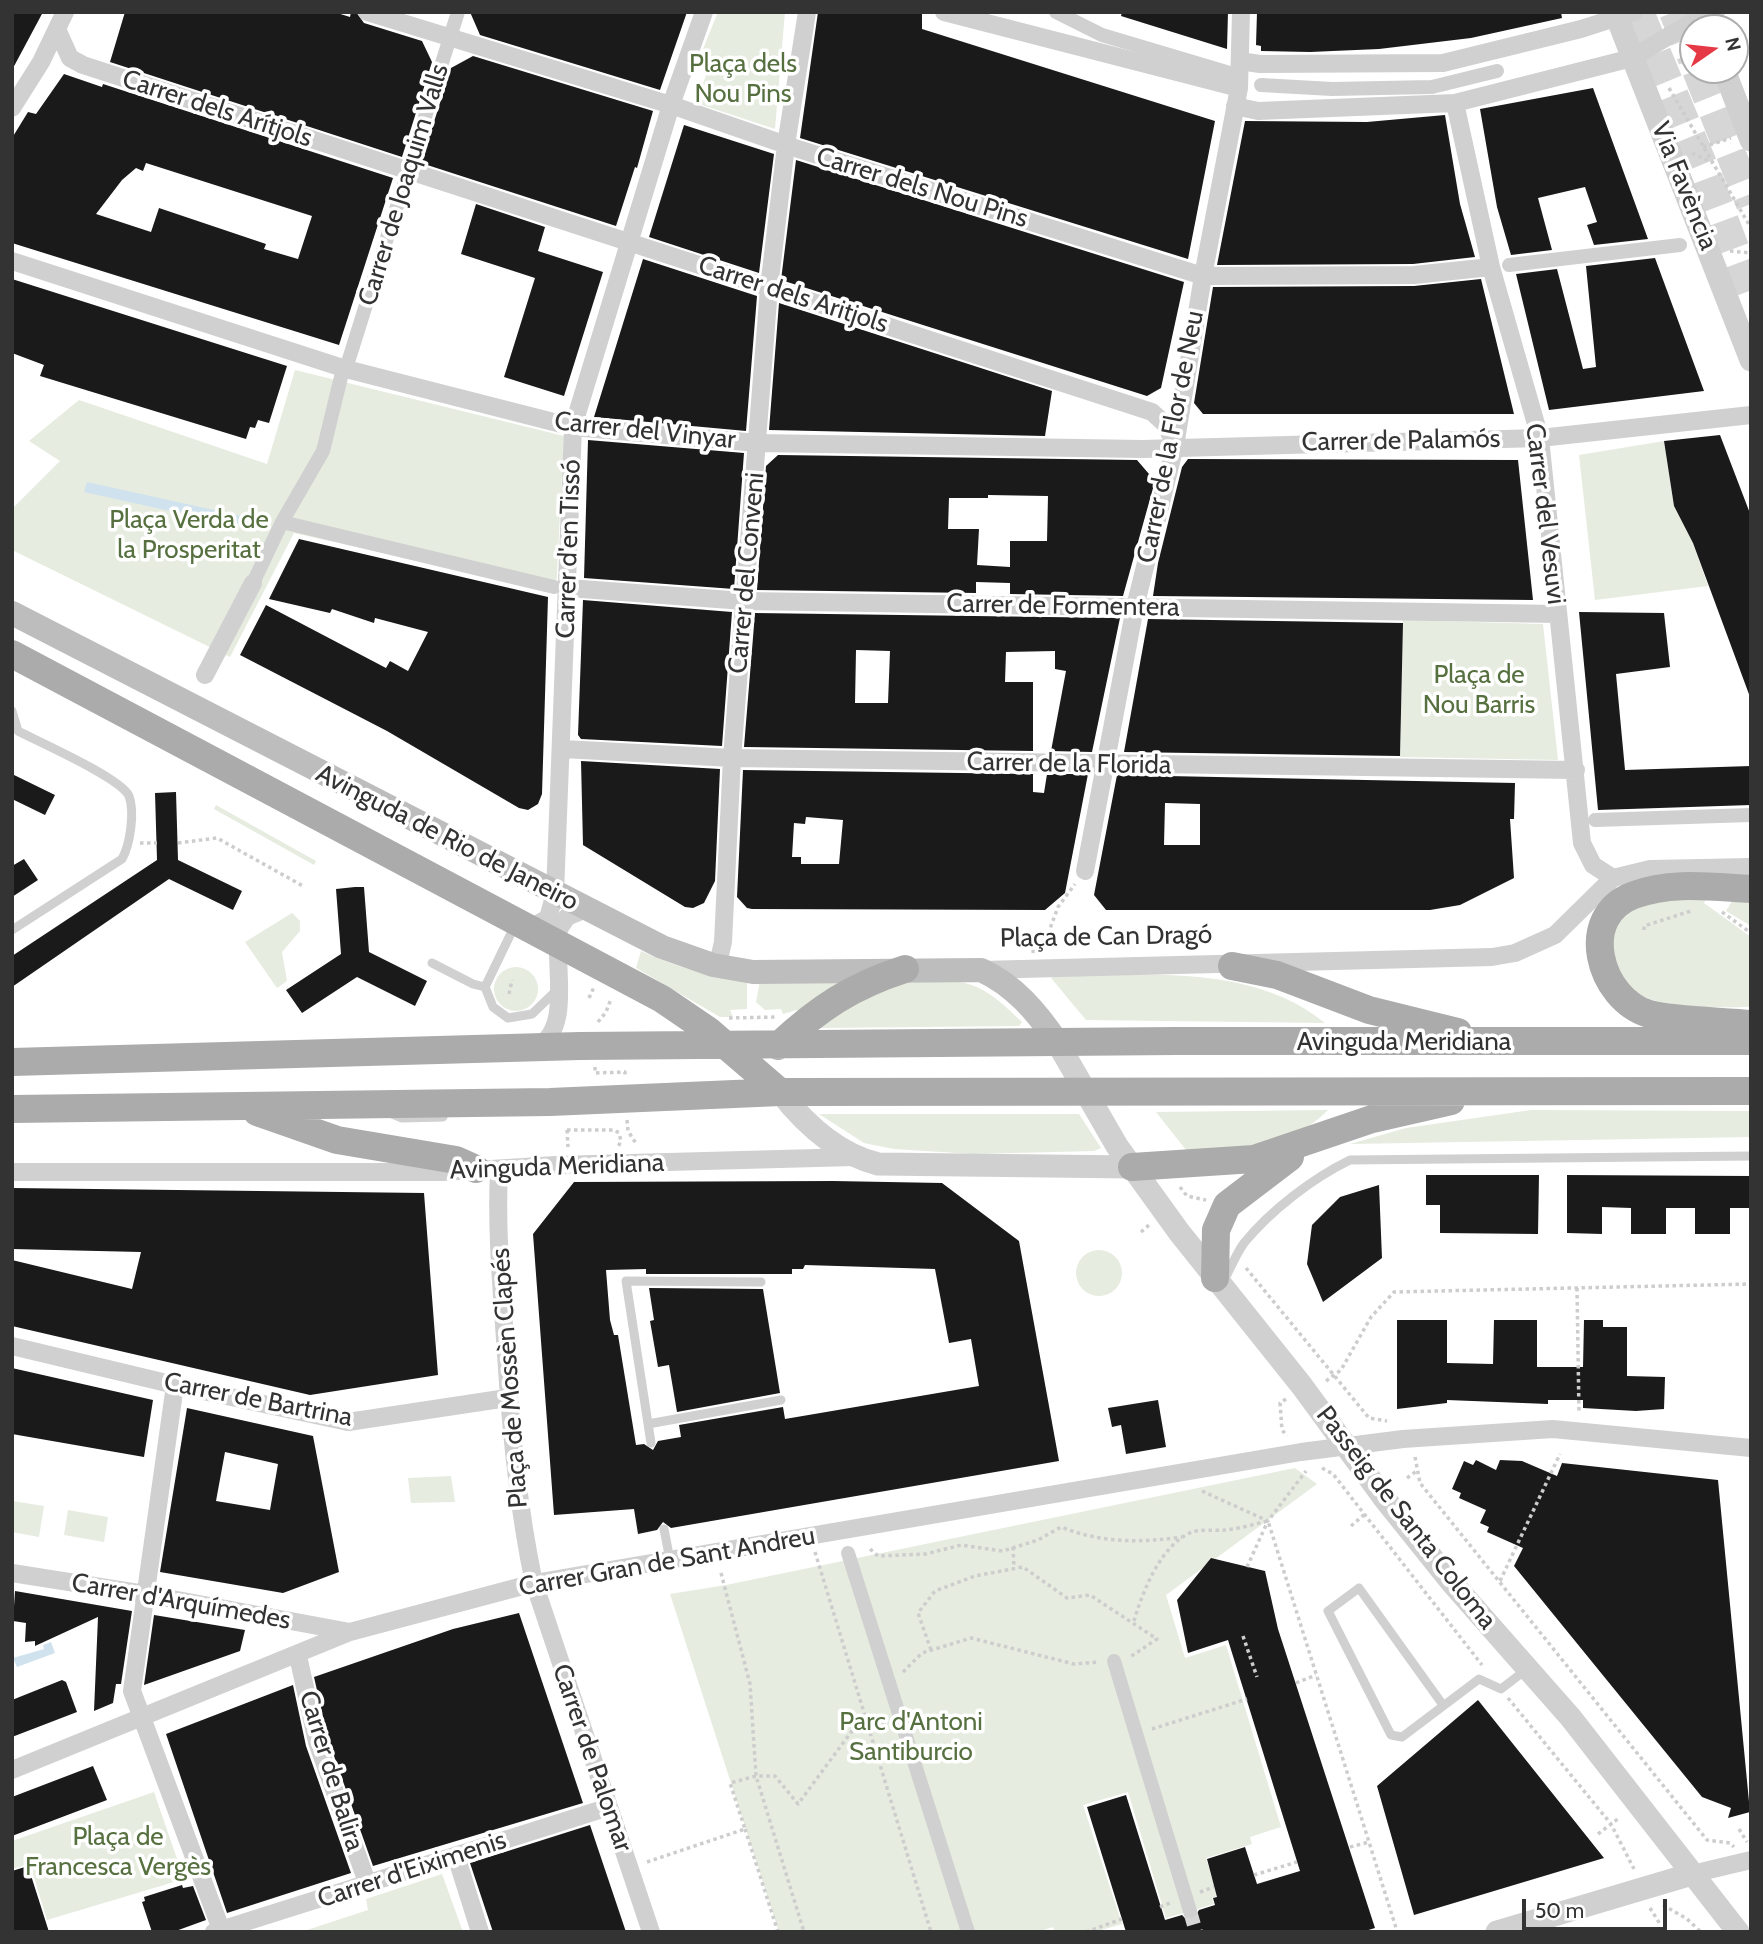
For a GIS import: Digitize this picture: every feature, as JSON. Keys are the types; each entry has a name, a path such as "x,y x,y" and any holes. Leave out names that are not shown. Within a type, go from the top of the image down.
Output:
{"main road":[{"name":"Avinguda de Rio de Janeiro","path":"12,613 662,947 713,965 769,972 905,970"},
{"name":"Avinguda de Rio de Janeiro","path":"12,654 662,999 727,1046 780,1092"},
{"path":"1751,889 1684,886 1631,896 1614,908 1602,925 1599,942 1601,962 1609,981 1633,1006 1650,1014 1751,1024"},
{"path":"1232,966 1277,975 1369,1010 1501,1043"},
{"path":"778,1046 818,1010 858,986 905,970"},
{"name":"Plaça de Can Dragó","path":"905,970 981,970 1010,987 1033,1009 1057,1042"},
{"name":"Avinguda Meridiana","path":"12,1062 537,1047 1057,1042 1751,1041"},
{"path":"1132,1167 1254,1159 1399,1112 1513,1090"},
{"name":"Avinguda Meridiana","path":"12,1109 669,1097 780,1092 1087,1094 1751,1091"},
{"path":"238,1106 337,1140 456,1160 488,1170"},
{"path":"1218,1282 1216,1230 1227,1205 1274,1168 1332,1132"}],"street":[{"path":"12,108 41,62 65,12"},
{"name":"Carrer dels Nou Pins","path":"367,12 451,34 786,145 1203,276 1414,275 1491,267"},
{"name":"Carrer de Joaquim Valls","path":"349,359 401,169 458,12"},
{"name":"Carrer d'en Tissó","path":"520,926 548,918 555,893 563,749 561,588 573,427 671,105 704,12"},
{"name":"Carrer del Conveni","path":"713,965 719,959 723,943 732,758 769,288 786,145 807,12"},
{"path":"944,12 1236,82"},
{"path":"1056,12 1102,35 1236,82 1258,111 1455,103 1632,58 1679,32"},
{"name":"Carrer de la Flor de Neu","path":"1084,871 1136,607 1175,446 1236,82 1241,12"},
{"path":"1236,82 1260,64 1443,63 1622,14"},
{"name":"Via Favència","path":"1622,14 1632,58 1751,360"},
{"name":"Carrer dels Arítjols","path":"57,29 70,58 83,65 401,169"},
{"path":"1261,85 1332,89 1432,87 1497,71"},
{"path":"1728,84 1743,138"},
{"name":"Carrer del Vesuvi","path":"1455,103 1491,267 1539,438 1586,854 1600,871 1613,878"},
{"name":"Carrer dels Aritjols","path":"401,169 1152,412 1166,425 1175,446"},
{"path":"1509,265 1680,245"},
{"name":"Carrer del Vinyar","path":"12,261 346,369 573,427 758,443 1143,449 1175,446"},
{"path":"205,676 282,522 323,451 341,377"},
{"name":"Carrer de Palamós","path":"1175,446 1539,438 1751,415"},
{"path":"282,522 561,588"},
{"name":"Carrer de Formentera","path":"561,588 744,601 1558,614"},
{"name":"Carrer de la Florida","path":"563,749 732,758 1576,770"},
{"path":"1595,820 1751,816"},
{"path":"1232,966 1283,960 1492,957 1516,953 1555,935 1613,878 1650,869 1751,867"},
{"path":"537,1047 548,1040 555,1030 557,941 567,917 586,909"},
{"name":"Plaça de Can Dragó","path":"981,970 1232,966"},
{"path":"1057,1042 1087,1094"},
{"path":"780,1092 801,1116 854,1157"},
{"name":"Passeig de Santa Coloma","path":"1087,1094 1132,1167 1218,1282 1453,1584 1530,1668 1738,1932"},
{"name":"Avinguda Meridiana","path":"12,1172 442,1172 854,1157 878,1164 912,1166 1132,1167"},
{"name":"Plaça de Mossèn Clapés","path":"488,1170 498,1226 507,1398 520,1515 534,1583"},
{"name":"Carrer de Bartrina","path":"12,1346 348,1422 507,1398"},
{"path":"175,1385 132,1690 219,1931"},
{"name":"Carrer Gran de Sant Andreu","path":"12,1770 298,1656 350,1632 534,1583 1402,1439 1553,1429 1751,1448"},
{"path":"848,1553 968,1932"},
{"name":"Carrer d'Arquímedes","path":"12,1573 145,1594 350,1632"},
{"name":"Carrer de Palomar","path":"534,1583 651,1932"},
{"name":"Carrer de Balira","path":"298,1656 317,1742 368,1885"},
{"path":"1114,1661 1190,1911"},
{"name":"Carrer d'Eiximenis","path":"219,1931 609,1807"},
{"path":"456,1856 480,1932"},
{"path":"1497,1932 1692,1874 1751,1860"}],"lane":[{"path":"12,711 18,731 117,782 129,797 131,843 122,859 12,930"},
{"path":"485,987 520,926"},
{"path":"432,963 473,984 485,987"},
{"path":"485,987 493,1007 508,1018 515,1019 532,1014 558,989"},
{"path":"626,1111 669,1097"},
{"path":"368,1103 402,1118 456,1117"},
{"path":"1218,1282 1242,1245 1263,1224 1328,1170 1350,1160 1751,1156"},
{"path":"651,1443 626,1281 761,1282"},
{"path":"648,1424 781,1400"},
{"path":"664,1529 670,1560"},
{"path":"1443,1705 1359,1588 1328,1611 1391,1735 1402,1737 1479,1679 1501,1689 1530,1668"}],"path":[{"path":"1666,83 1751,228"},
{"path":"1703,147 1743,138"},
{"path":"1718,250 1751,253"},
{"path":"178,843 217,838 303,886"},
{"path":"1048,934 1058,907 1084,871"},
{"path":"1713,904 1751,933"},
{"path":"1644,930 1644,926 1702,908"},
{"path":"1032,959 1035,935"},
{"path":"509,994 512,980"},
{"path":"589,998 594,986"},
{"path":"594,1025 606,1012 613,993"},
{"path":"595,1069 595,1073 625,1072 625,1080"},
{"name":"Avinguda Meridiana","path":"568,1148 566,1128 614,1129 619,1133 621,1141 617,1148 609,1151"},
{"path":"1181,1187 1187,1196 1213,1202"},
{"path":"1178,1203 1196,1189"},
{"path":"1141,1232 1149,1225"},
{"name":"Passeig de Santa Coloma","path":"1237,1256 1369,1418 1390,1422 1394,1426"},
{"path":"1579,1415 1577,1288 1751,1284"},
{"name":"Passeig de Santa Coloma","path":"1326,1381 1341,1370 1371,1317 1394,1292 1577,1288"},
{"path":"1320,1372 1326,1367"},
{"name":"Passeig de Santa Coloma","path":"1280,1403 1282,1430"},
{"name":"Passeig de Santa Coloma","path":"1413,1454 1420,1483 1707,1840 1730,1843"},
{"path":"1499,1582 1560,1454"},
{"name":"Passeig de Santa Coloma","path":"1314,1468 1323,1468 1333,1474 1501,1689 1611,1824 1632,1866"},
{"name":"Passeig de Santa Coloma","path":"1407,1478 1418,1470"},
{"path":"1247,1567 1268,1521 1306,1472"},
{"path":"1202,1491 1268,1521 1397,1931"},
{"name":"Passeig de Santa Coloma","path":"1351,1526 1369,1511"},
{"path":"1134,1621 1144,1586 1171,1549 1184,1537 1193,1531 1227,1530 1268,1521"},
{"path":"870,1549 878,1556 926,1554 961,1545 1003,1551 1038,1540 1061,1527 1086,1537 1142,1543 1184,1537"},
{"path":"1013,1547 1014,1568"},
{"path":"814,1550 931,1932"},
{"path":"890,1685 922,1653 971,1638 1074,1664 1126,1660 1157,1639 1134,1621 1090,1595 1067,1598 1023,1566 975,1576 935,1591 918,1613 931,1650"},
{"path":"721,1573 750,1684 756,1776 804,1932"},
{"path":"1243,1636 1256,1677"},
{"path":"1296,1683 1316,1675"},
{"path":"1136,1734 1247,1699"},
{"path":"863,1716 905,1732"},
{"path":"778,1932 730,1783 756,1776 775,1776 798,1804 863,1716"},
{"path":"1598,1834 1619,1818"},
{"path":"646,1862 745,1829"},
{"path":"1739,1829 1747,1842"},
{"path":"1350,1847 1369,1842"},
{"path":"1254,1875 1297,1862"},
{"path":"1650,1908 1660,1924"},
{"path":"1665,1908 1687,1919 1701,1932"},
{"path":"1086,1932 1122,1919"}],"green space":[{"name":"Plaça dels Nou Pins","path":"718,12 785,12 775,129 696,103 712,59 701,54"},
{"name":"Plaça Verda de la Prosperitat","path":"295,370 564,436 556,592 294,533 230,657 12,550 12,509 60,461 29,441 79,400 267,464"},
{"path":"1664,441 1674,506 1693,543 1708,586 1595,600 1579,455"},
{"name":"Plaça de Nou Barris","path":"1403,620 1543,624 1558,760 1400,757"},
{"path":"216,805 316,861 314,865 214,809"},
{"path":"1708,895 1704,903 1751,937 1751,1007 1671,1004 1655,1001 1631,988 1610,956 1613,935 1625,914 1646,902 1658,899"},
{"path":"1735,896 1751,897 1751,926 1726,911"},
{"path":"292,913 300,921 300,931 282,952 287,981 277,988 245,942"},
{"path":"641,951 692,970 747,981 747,1009 730,1010 733,1017 720,1017 636,968"},
{"path":"516,967 531,974 538,989 531,1004 516,1011 501,1004 494,989 501,974"},
{"path":"1057,975 1162,975 1232,982 1265,990 1296,1004 1325,1023 1086,1020 1051,978"},
{"path":"851,978 799,1014 797,1010 783,1014 781,1009 765,1010 756,1002 760,981"},
{"path":"914,978 949,980 974,986 995,998 1022,1022 1019,1026 821,1028 814,1025 816,1020"},
{"path":"1328,1110 1313,1123 1280,1139 1244,1146 1186,1150 1156,1112"},
{"path":"1531,1110 1751,1111 1751,1137 1350,1144 1406,1128"},
{"path":"819,1114 1079,1114 1101,1148 1094,1151 973,1154 894,1149 864,1143"},
{"path":"1099,1250 1115,1257 1122,1273 1115,1289 1099,1296 1083,1289 1076,1273 1083,1257"},
{"name":"Parc d'Antoni Santiburcio","path":"1295,1468 1317,1484 1166,1595 1185,1658 1226,1645 1281,1827 1250,1837 1252,1844 1206,1858 1217,1896 1212,1898 1214,1904 1166,1918 1128,1792 1083,1805 1122,1924 1095,1932 1055,1932 1053,1927 1037,1932 779,1932 670,1594 726,1585"},
{"path":"451,1476 455,1502 411,1503 408,1478"},
{"path":"12,1501 44,1506 39,1537 12,1532"},
{"path":"68,1510 108,1517 104,1542 64,1535"},
{"name":"Plaça de Francesca Vergès","path":"154,1792 184,1879 47,1920 30,1864 12,1869 12,1841"},
{"path":"442,1874 463,1932 301,1932 368,1910 366,1899"}],"water":[{"path":"87,482 250,518 247,528 84,492"},
{"path":"51,1642 55,1653 17,1667 13,1658 44,1649 43,1645"}],"building":[{"path":"12,12 43,12 12,70"},
{"path":"125,12 334,12 350,17 351,12 356,12 364,23 422,41 432,62 402,157 110,62"},
{"path":"470,12 687,12 660,90 480,35"},
{"path":"818,12 922,12 922,29 1215,121 1188,259 800,138"},
{"path":"1122,12 1228,12 1227,49 1121,16"},
{"path":"1257,12 1561,12 1562,18 1471,38 1379,49 1310,52 1261,51 1261,46 1256,45"},
{"path":"473,56 653,111 637,168 635,167 616,226 421,163 451,68"},
{"path":"64,74 102,87 103,84 393,178 339,345 12,243 12,138 28,112 36,114","holes":["146,163 312,216 298,259 264,249 266,244 159,208 151,232 96,214 122,180 136,168 143,171"]},
{"path":"1593,88 1648,239 1594,245 1587,225 1597,222 1585,187 1538,198 1552,250 1511,255 1497,207 1480,109"},
{"path":"1445,115 1460,204 1475,257 1413,264 1217,265 1245,121 1367,122"},
{"path":"684,125 774,154 759,273 649,237"},
{"path":"796,160 1184,282 1161,388 1147,396 781,280"},
{"path":"476,204 545,227 538,251 603,272 564,396 504,377 535,278 461,254"},
{"path":"1655,258 1704,391 1549,410 1516,274 1557,269 1583,369 1596,367 1586,266"},
{"path":"643,259 757,296 746,431 594,417"},
{"path":"12,279 287,366 269,423 258,420 255,428 250,427 246,439 40,376 44,365 12,353"},
{"path":"1481,279 1514,414 1203,414 1194,403 1213,287 1414,286"},
{"path":"779,303 1052,391 1045,436 769,430"},
{"path":"1720,435 1751,516 1750,697 1693,543 1674,506 1664,441"},
{"path":"588,440 744,453 734,589 584,578"},
{"path":"778,455 1137,460 1155,481 1123,596 1010,594 1010,583 976,582 976,593 757,590 766,466","holes":["988,495 1048,496 1047,541 1010,541 1010,567 977,565 979,529 948,529 949,498 988,498"]},
{"path":"1188,459 1518,460 1533,600 1153,596 1158,563 1182,467"},
{"path":"299,539 548,597 542,794 538,804 528,810 519,808 387,731 240,655 266,605 386,668 390,661 408,671 428,632 375,618 374,623 332,609 330,613 269,599"},
{"path":"583,600 732,612 722,746 581,739 578,735"},
{"path":"1579,612 1664,613 1670,667 1616,674 1625,770 1751,766 1751,805 1598,810"},
{"path":"755,613 1120,618 1092,752 1051,751 1066,671 1055,669 1055,651 1006,652 1005,682 1033,682 1033,751 744,747","holes":["856,650 890,651 888,703 855,703"]},
{"path":"1148,619 1403,623 1400,756 1124,752"},
{"path":"581,761 720,769 715,881 704,903 693,908 685,907 583,845"},
{"path":"743,770 1033,774 1033,792 1044,793 1047,774 1088,774 1065,893 1045,910 752,909 747,908 737,897","holes":["806,817 843,820 839,864 801,864 801,857 792,857 794,823 805,824"]},
{"path":"12,774 55,795 45,815 12,799"},
{"path":"1117,775 1515,783 1514,819 1510,819 1514,878 1460,905 1430,910 1106,910 1094,895","holes":["1165,803 1200,804 1200,845 1164,845"]},
{"path":"176,792 178,860 242,891 233,910 169,879 12,987 12,956 157,860 155,793"},
{"path":"24,859 38,880 12,897 12,866"},
{"path":"364,887 369,952 427,981 415,1006 357,977 302,1013 286,990 341,954 336,889"},
{"path":"1426,1175 1539,1175 1538,1234 1440,1233 1440,1205 1426,1205"},
{"path":"1567,1175 1751,1176 1751,1208 1730,1208 1730,1234 1695,1234 1695,1208 1666,1208 1666,1234 1631,1234 1631,1208 1602,1207 1602,1234 1567,1233"},
{"path":"574,1182 942,1183 1019,1241 1059,1461 671,1528 663,1522 657,1530 638,1534 634,1509 554,1515 533,1234","holes":["805,1265 935,1269 949,1343 971,1339 979,1386 785,1419 783,1407 679,1425 681,1437 658,1441 653,1450 644,1444 636,1445 618,1335 614,1335 610,1320 606,1270 646,1269 646,1274 792,1274 792,1269 803,1269"]},
{"path":"1379,1185 1382,1258 1323,1302 1307,1264 1312,1225 1340,1197"},
{"path":"12,1188 424,1193 438,1375 310,1395 12,1326 12,1260 132,1289 141,1252 12,1249"},
{"path":"649,1288 763,1289 780,1393 677,1412 669,1365 658,1367 650,1321 654,1320"},
{"path":"1397,1320 1447,1320 1447,1363 1493,1364 1494,1320 1537,1320 1537,1367 1583,1367 1584,1320 1603,1320 1603,1327 1627,1327 1627,1376 1665,1377 1664,1409 1636,1411 1583,1408 1583,1400 1548,1400 1548,1404 1447,1400 1447,1403 1397,1409"},
{"path":"12,1368 153,1400 144,1457 12,1434"},
{"path":"1158,1400 1166,1447 1126,1454 1121,1425 1112,1427 1108,1408"},
{"path":"187,1408 313,1436 339,1572 283,1593 160,1572","holes":["225,1452 278,1464 270,1510 216,1501"]},
{"path":"1476,1460 1496,1470 1500,1460 1522,1461 1557,1476 1562,1463 1718,1480 1750,1812 1728,1818 1731,1808 1702,1797 1514,1566 1523,1548 1487,1532 1489,1527 1480,1523 1486,1510 1459,1498 1461,1493 1452,1489 1464,1461 1473,1465"},
{"path":"1211,1558 1265,1571 1278,1629 1375,1928 1362,1932 1126,1932 1087,1807 1126,1795 1165,1920 1182,1915 1187,1920 1193,1920 1199,1910 1215,1905 1213,1898 1217,1897 1207,1859 1245,1847 1257,1884 1300,1871 1228,1640 1188,1653 1177,1600"},
{"path":"15,1591 132,1611 121,1684 116,1684 113,1703 94,1711 98,1617 35,1646 35,1641 25,1642 26,1623 13,1621"},
{"path":"519,1613 583,1803 373,1866 328,1739 314,1677 453,1629"},
{"path":"154,1615 245,1630 240,1651 144,1685"},
{"path":"62,1680 66,1682 77,1712 12,1737 12,1700"},
{"path":"293,1685 306,1746 351,1873 227,1913 166,1734"},
{"path":"1478,1700 1604,1858 1414,1915 1377,1786"},
{"path":"93,1766 107,1800 12,1836 12,1797"},
{"path":"590,1825 626,1932 493,1932 470,1863"},
{"path":"28,1866 49,1932 12,1932 12,1871"},
{"path":"182,1885 183,1888 193,1886 206,1920 173,1932 152,1932 142,1902 145,1901 144,1897"}],"tunnel":[{"path":"1639,12 1707,176 1751,293"},
{"path":"1674,12 1679,24"},
{"path":"1703,84 1751,204"},
{"path":"1190,1911 1196,1932"}]}
